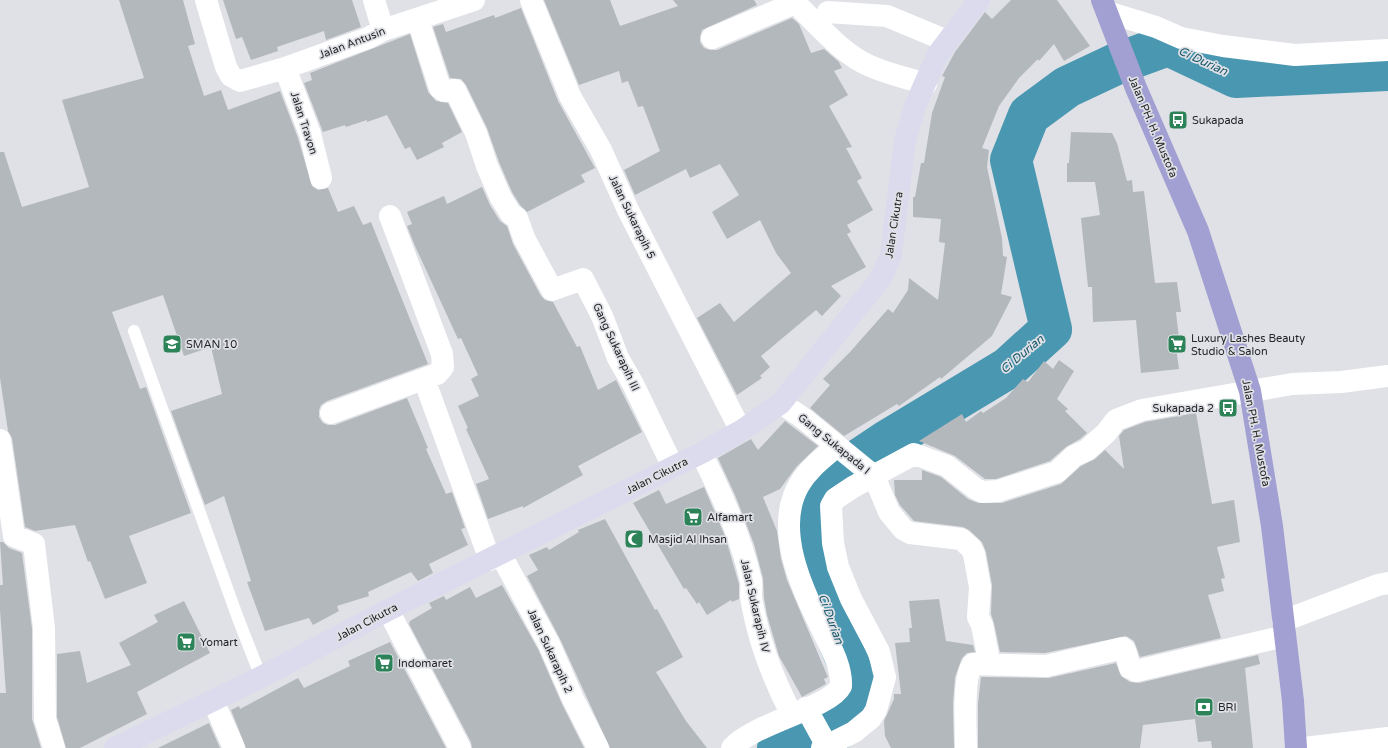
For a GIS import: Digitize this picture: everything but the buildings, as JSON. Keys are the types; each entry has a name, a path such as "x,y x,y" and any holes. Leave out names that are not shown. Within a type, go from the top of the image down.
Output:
{"highway":[{"name":"Jalan PH. H. Mustofa","path":"1104,6 1136,88 1198,231 1250,391 1272,526 1296,748"}],"main road":[{"name":"Jalan Cikutra","path":"115,748 261,677 388,610 496,558 701,454 741,431 782,403 881,278 891,255 905,141 915,106 938,54 946,41 979,0"}],"street":[{"name":"Jalan Antusin","path":"206,0 226,67 231,76 240,81 285,68 368,38 383,30 418,20 474,0"},
{"path":"374,0 383,30"},
{"name":"Jalan Sukarapih 5","path":"531,0 570,96 601,150 632,217 741,431"},
{"path":"712,38 795,3 816,26 852,56 870,66 926,84"},
{"path":"1104,6 1181,38 1223,46 1295,55 1388,50"},
{"path":"828,12 887,16 946,41"},
{"name":"Gang Sukarapih III","path":"418,20 440,88 444,91 455,90 476,133 501,198 511,214 517,218 524,238 552,290 583,279 602,316 618,358 633,384 673,467"},
{"name":"Jalan Travon","path":"285,68 310,134 321,178"},
{"path":"332,413 437,374 443,367 442,354 390,216"},
{"path":"824,745 854,732 871,718 876,710 885,676 879,652 851,599 838,566 830,521 830,506 835,499 909,456 919,455 947,466 976,489 983,492 998,491 1057,472 1074,456 1087,450 1106,433 1116,420 1142,410 1292,384 1341,382 1388,376"},
{"name":"Jalan Sukarapih 2","path":"424,379 496,558 549,644 573,699 598,748"},
{"name":"Gang Sukapada I","path":"782,403 873,476 894,520 910,534 961,539 971,548 980,587 977,611 982,625 990,666"},
{"path":"0,440 14,536 34,544 44,628 45,719 54,748"},
{"path":"732,748 761,729 802,712 837,692 841,686 841,677 832,650 798,572 790,537 789,518 792,498 799,484 812,467 839,448"},
{"name":"Jalan Sukarapih IV","path":"701,454 720,489 736,533 751,583 751,601 762,645 777,685 802,712 824,745"},
{"path":"966,748 966,701 970,669 977,663 990,666 1046,666 1123,648 1131,670 1136,671 1284,628 1378,585 1388,583"},
{"path":"388,610 460,748"},
{"path":"213,701 234,748"},
{"path":"1304,748 1388,738"}],"lane":[{"path":"134,331 239,621 261,677"}],"waterway":[{"name":"Ci Durian","path":"778,748 838,729 863,699 823,602 802,509 827,481 887,441 1008,368 1051,329 1011,160 1029,115 1067,87 1116,64 1168,45 1236,77 1388,70"}],"place":[{"name":"Sukapada","path":"1178,120"},
{"name":"SMAN 10","path":"172,344"},
{"name":"Luxury Lashes Beauty Studio & Salon","path":"1177,344"},
{"name":"Sukapada 2","path":"1228,408"},
{"name":"Alfamart","path":"693,517"},
{"name":"Masjid Al Ihsan","path":"634,539"},
{"name":"Yomart","path":"186,642"},
{"name":"Indomaret","path":"384,663"},
{"name":"BRI","path":"1204,707"}]}
